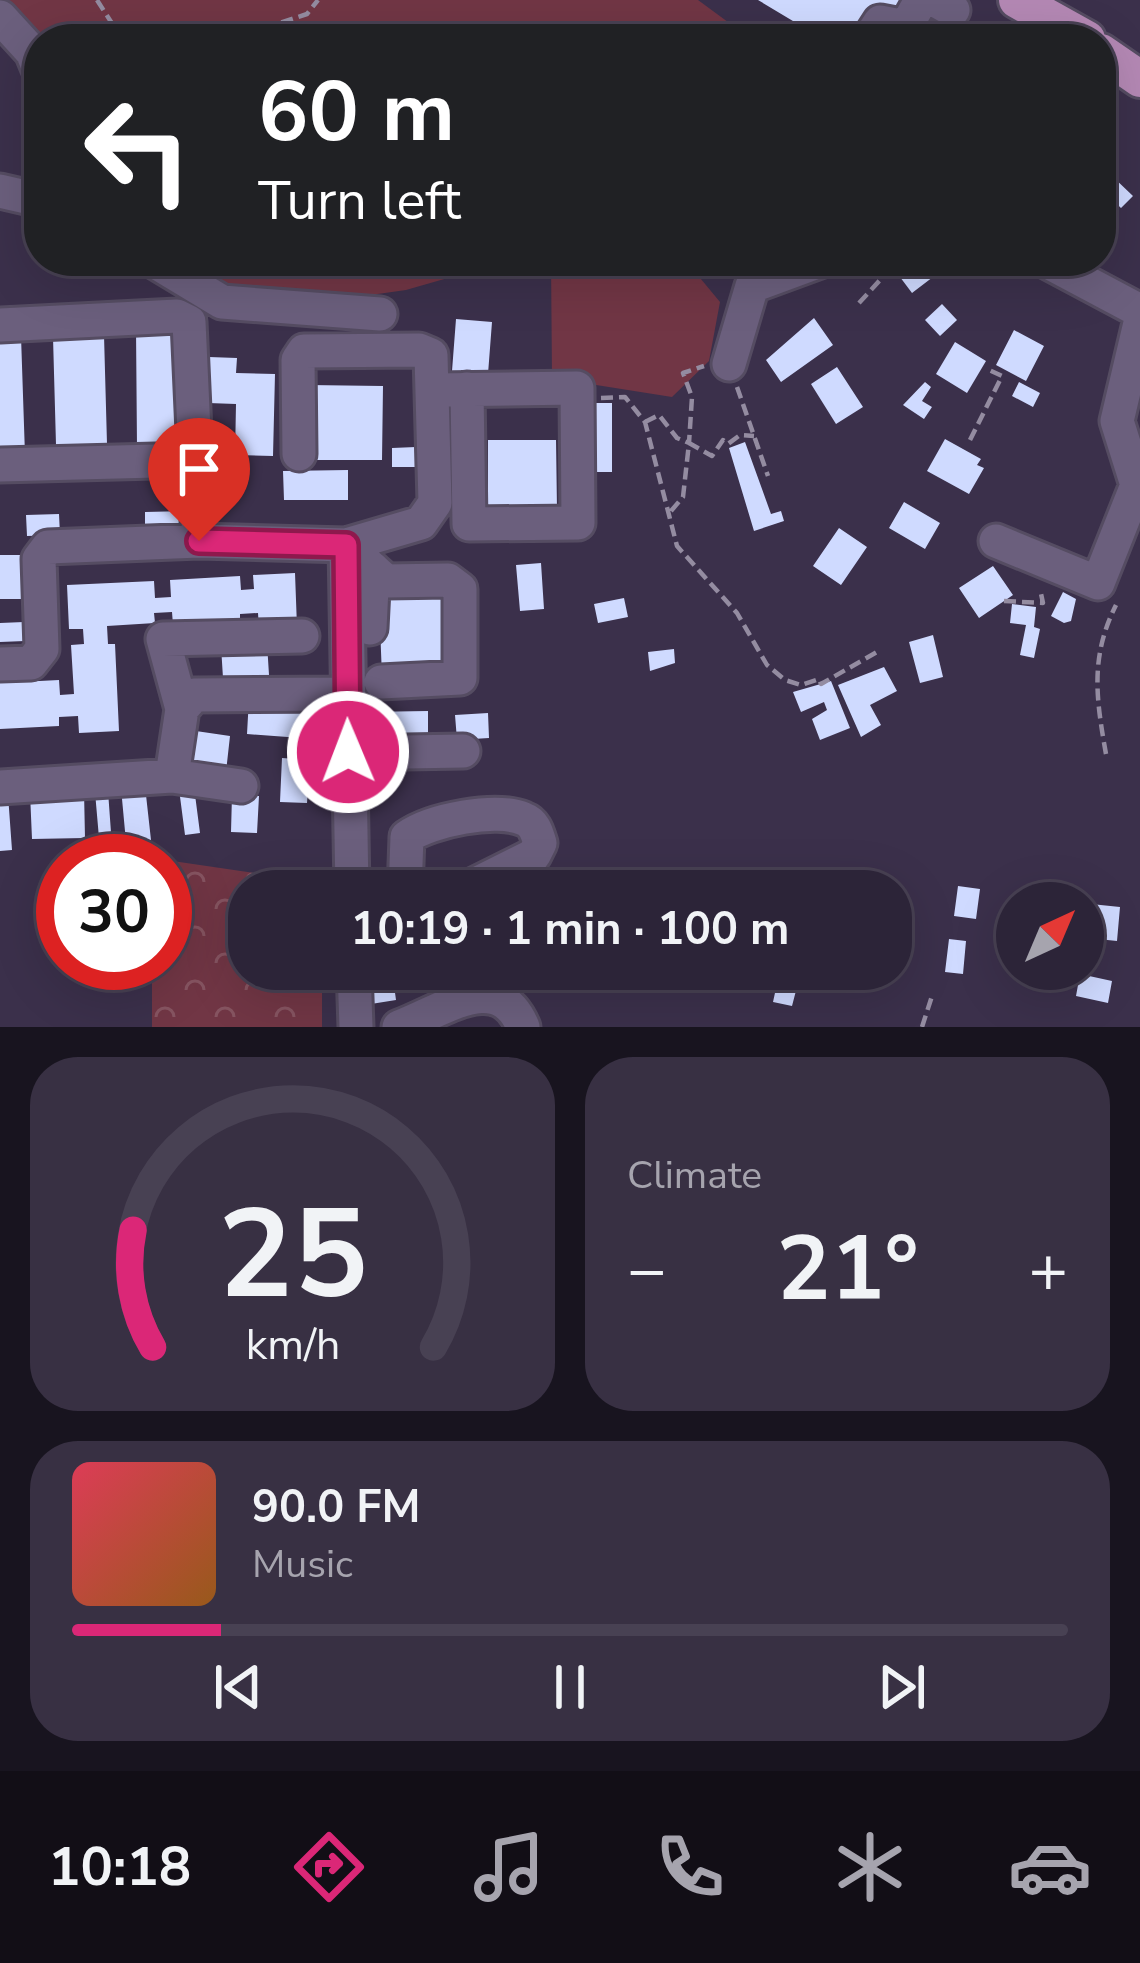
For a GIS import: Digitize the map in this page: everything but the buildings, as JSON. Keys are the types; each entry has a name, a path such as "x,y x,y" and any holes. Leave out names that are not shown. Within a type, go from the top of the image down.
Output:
{"street":[{"path":"910,24 936,3"},
{"path":"0,17 24,43"},
{"path":"179,276 222,302 380,314"},
{"path":"730,360 752,286 779,276"},
{"path":"1074,276 1140,311"},
{"path":"0,326 183,318 191,328 199,541"},
{"path":"996,541 1098,583 1137,485 1118,421 1140,323"},
{"path":"299,454 298,360 304,351 428,352 450,390 469,524 578,523 577,388 450,390"},
{"path":"0,664 31,663 42,649 39,559 48,547 199,541 346,545 421,523 435,503 450,390"},
{"path":"0,465 195,460"},
{"path":"346,545 386,581 448,580 460,589 460,678 380,682"},
{"path":"346,545 351,870"},
{"path":"370,628 373,569"},
{"path":"172,776 182,710 163,639 302,635"},
{"path":"182,710 194,695 347,694"},
{"path":"348,752 463,751"},
{"path":"0,787 172,776 241,786"},
{"path":"404,870 407,837 421,827 492,817 524,818 535,828 539,844 534,855 504,870"},
{"path":"355,990 356,1027"},
{"path":"399,1027 488,990"},
{"path":"506,990 523,1027"}],"path":[{"path":"276,24 307,14 318,0"},
{"path":"859,304 884,276"},
{"path":"670,511 683,497 689,443 692,397 682,373 704,367 712,354 730,360 768,476"},
{"path":"970,440 1003,376 987,369"},
{"path":"577,399 625,397 645,422 677,546 737,613 767,665 785,680 801,685 819,679 821,684 877,652"},
{"path":"645,422 659,415 677,438 712,456 723,440 728,444 740,435 754,436"},
{"path":"1098,583 1121,596 1104,630 1093,682 1106,754"},
{"path":"1004,601 1043,603"},
{"path":"922,1027 932,996"}],"green space":[{"path":"2,0 698,0 731,24 24,24"},
{"path":"193,276 455,276 406,290 314,303"},
{"path":"551,276 698,276 720,302 709,361 672,397 552,378"},
{"path":"192,864 234,870 228,870 228,990 322,990 322,1027 152,1027 152,990 192,990"}],"route":[{"path":"199,541 346,545 348,752"}]}
